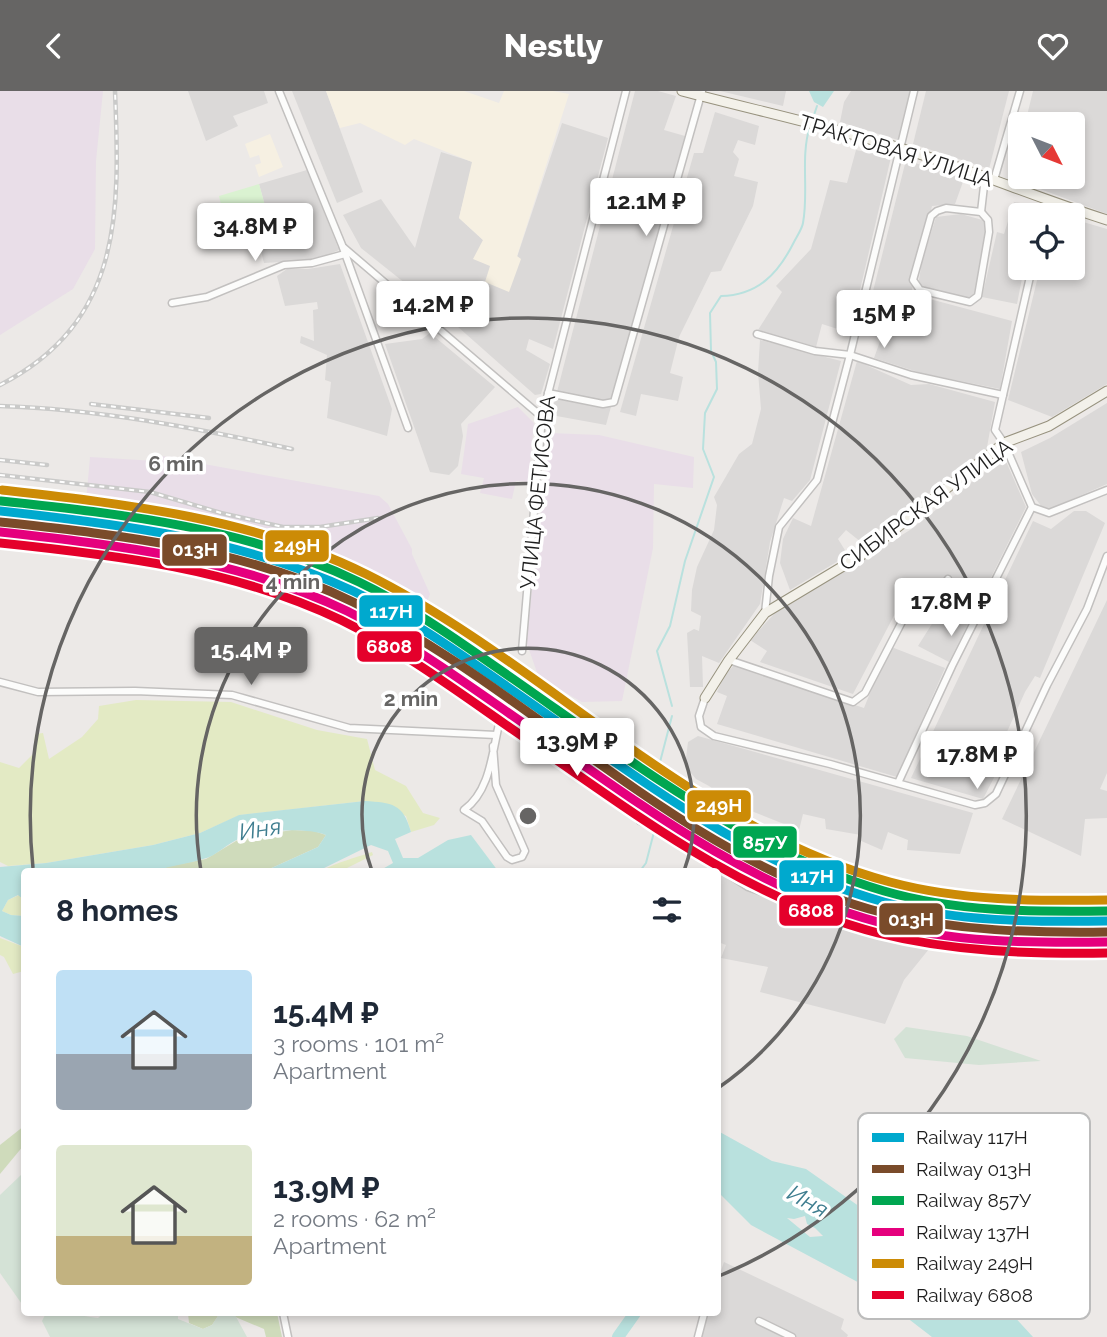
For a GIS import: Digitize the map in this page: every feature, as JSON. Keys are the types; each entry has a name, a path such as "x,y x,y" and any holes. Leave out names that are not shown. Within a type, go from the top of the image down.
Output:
{"street":[{"path":"279,91 342,245 408,428"},
{"name":"УЛИЦА ФЕТИСОВА","path":"522,651 542,417 626,91"},
{"name":"ТРАКТОВАЯ УЛИЦА","path":"682,91 702,94 900,148 1107,220"},
{"path":"765,613 779,527 817,480 914,91"},
{"path":"981,212 1020,91"},
{"path":"548,393 603,404 614,402 702,94"},
{"path":"946,208 981,212 988,220 989,232 978,296 971,302 920,290 913,280 931,216 946,208"},
{"path":"342,245 542,417"},
{"path":"172,303 207,297 284,265 312,263 345,254"},
{"path":"1029,280 995,430 1004,443 1032,507 1049,513 1107,491"},
{"path":"757,334 815,351 850,355 911,375 1003,395"},
{"name":"СИБИРСКАЯ УЛИЦА","path":"705,698 729,660 765,613 865,553 1004,443 1049,426 1107,391"},
{"path":"898,783 952,666 1032,507"},
{"path":"705,698 699,716 701,726 714,736 975,805 985,803 996,794 1047,685 1087,609 1107,556"},
{"path":"729,660 853,702 865,693 907,612 922,616 928,612 948,579"},
{"path":"0,682 38,692 135,691 232,695 349,728 496,735"},
{"path":"493,746 496,785 525,851 522,857 512,860 481,821 464,810 475,802 483,788 493,746 499,724 503,721 526,720 628,803 639,821 655,828 718,868"},
{"path":"721,870 748,887 832,916 890,926"},
{"path":"284,1316 288,1337"},
{"path":"698,1337 703,1316"},
{"path":"759,1321 792,1337"}],"shaded area":[{"path":"0,91 103,91 96,161 95,249 73,289 0,335"},
{"path":"188,91 264,91 268,103 233,116 238,126 206,141"},
{"path":"292,91 326,91 363,192 337,203"},
{"path":"326,91 464,91 499,103 504,91 553,91 569,94 517,256 521,259 509,292 485,282 490,266 473,259 483,240 459,218 472,162 414,139 405,145 360,123 340,128"},
{"path":"635,91 658,91 676,96 664,130 685,136 606,425 551,415"},
{"path":"720,91 786,91 783,106"},
{"path":"851,91 910,91 898,140 840,122 844,102"},
{"path":"926,91 1009,91 989,169 913,144"},
{"path":"1033,91 1107,91 1107,214 1085,206 1085,203 1078,203 1040,189 1085,189 1085,112 1028,112"},
{"path":"715,112 759,126 755,145 738,140 733,152 739,159 734,176 758,182 753,206 721,271 711,272 679,337 670,373 683,377 678,401 641,394 636,416 620,412 694,153 703,153"},
{"path":"562,123 608,138 553,349 529,339 526,350 550,364 541,394 535,395 440,311 361,248 343,215 381,199 415,248 441,152 473,162 459,218 483,240 517,257"},
{"path":"270,134 283,167 259,177 255,165 261,163 259,155 250,158 245,144"},
{"path":"856,150 891,157 850,333 822,324 816,347 758,330 782,292 776,286 811,249 830,180 847,183"},
{"path":"906,160 964,179 955,204 932,206 911,294 1012,321 1000,389 921,373 874,358 887,322 866,319"},
{"path":"307,170 339,250 314,260 264,263 254,224 269,220 259,184"},
{"path":"961,214 986,221 986,244 973,300 918,285 936,217"},
{"path":"1008,221 1008,280 1022,280 1017,304 982,297 997,232 1004,234"},
{"path":"1085,223 1107,229 1107,384 1052,417 1008,400 1037,280 1085,280"},
{"path":"340,264 392,409 387,436 327,418 331,382 325,380 327,355 300,343 301,336 314,341 313,310 318,309 317,302 285,306 277,276 287,269"},
{"path":"430,333 495,387 461,424 463,436 458,466 449,475 430,472 385,344 422,339"},
{"path":"760,340 841,361 810,480 792,501 784,498 770,542 760,604 719,663 702,656 703,687 690,687 687,633 694,629 699,631 701,616 691,611 692,590 697,567 714,530 717,505 714,497 739,454 752,444 761,409 758,372"},
{"path":"857,361 911,385 929,384 995,402 986,453 861,542 846,530 838,539 848,555 790,590 780,563 783,539 793,518 811,526"},
{"path":"1107,403 1107,484 1045,511 1032,494 1021,452 1050,438"},
{"path":"518,407 534,423 528,482 516,481 512,499 480,493 484,478 461,474 468,424"},
{"path":"550,433 599,435 694,457 693,488 654,484 653,548 622,701 582,702 539,678 526,641"},
{"path":"158,456 193,458 193,462 379,496 388,504 412,549 430,594 426,604 246,529 86,502 90,457 156,461"},
{"path":"1005,459 1026,507 949,662 918,646 935,619 903,591 899,606 853,694 760,662 767,651 750,640 775,613 910,530"},
{"path":"1074,511 1086,511 1105,523 1040,678 1035,676 1025,692 1006,734 1014,739 983,799 911,778 1033,521 1051,529"},
{"path":"1107,600 1107,773 1100,789 1107,791 1107,818 1085,819 1081,856 1002,819"},
{"path":"889,646 945,668 897,777 717,724 727,696 717,692 724,676 734,665 864,708"},
{"path":"698,736 973,813 960,854 907,850 908,840 888,832 882,850 859,840 861,835 826,829 825,819 803,814 799,830 731,803 696,779 685,766 688,742"},
{"path":"722,857 775,883 903,918 903,938 929,949 904,980 885,1024 760,992 768,967 721,958 726,945 721,943 721,868 715,868"},
{"path":"724,1262 844,1319 841,1329 847,1337 701,1337 706,1316 721,1316 721,1270"}],"green space":[{"path":"259,184 269,220 227,230 219,196"},
{"path":"136,700 231,702 317,730 367,739 375,770 406,786 423,813 440,818 434,825 411,832 406,816 365,801 240,815 200,833 153,845 46,863 8,866 0,862 0,762 19,768 33,754 35,734 43,733 49,759 82,737 98,719 99,706"},
{"path":"292,830 314,831 326,835 318,847 272,868 164,868 206,859 241,838"},
{"path":"372,852 373,855 347,868 328,868"},
{"path":"19,895 21,897 21,916 2,911 8,900"},
{"path":"0,938 21,946 21,972 13,974 4,957 0,955"},
{"path":"906,1027 967,1036 1041,1061 979,1065 905,1058 894,1039"},
{"path":"21,1128 21,1149 0,1174 0,1145"},
{"path":"21,1175 21,1303 0,1273 0,1195"},
{"path":"44,1316 178,1316 178,1319 203,1329 212,1325 218,1316 236,1316 247,1337 50,1337 42,1321"},
{"path":"188,1316 218,1316 212,1325 203,1329 189,1323"},
{"path":"233,1316 278,1316 282,1337 266,1337 264,1329"}],"water":[{"path":"809,91 834,91 823,107 814,102"},
{"name":"Иня","path":"365,801 389,804 404,815 411,832 395,839 403,858 418,858 448,840 471,835 496,868 384,868 393,863 388,851 371,845 324,868 272,868 318,847 326,835 295,830 272,831 241,838 197,861 165,868 21,868 21,898 18,895 8,900 2,911 21,916 21,946 0,936 0,867 46,863 153,845 200,833 239,815"},
{"name":"Иня","path":"721,1133 772,1161 806,1169 858,1206 858,1282 751,1225 721,1195","holes":["805,1216 807,1224 823,1236 810,1237 787,1218"]},
{"path":"909,1319 1016,1319 1033,1337 932,1337"}],"waterway":[{"path":"812,121 817,106"},
{"path":"672,706 657,651 670,626 685,561 714,477 703,449 705,413 717,389 716,362 711,351 710,313 721,296 746,292 774,273 799,233 805,211 806,150 810,126"},
{"path":"660,762 672,716"},
{"path":"641,796 638,800 654,823"},
{"path":"642,868 654,832"},
{"path":"618,1337 633,1316"}],"railway":[{"path":"0,385 40,359 71,329 92,296 106,260 113,221 117,136 115,91"},
{"path":"91,404 209,418"},
{"path":"0,406 73,411 147,421 292,449"},
{"path":"0,460 47,465"},
{"path":"0,475 150,492 221,513 283,527 320,527 378,518"},
{"path":"0,489 41,494"},
{"path":"0,500 129,516 213,531 254,542 337,571 401,605 461,644"},
{"path":"447,624 487,645"}],"rail line":[{"name":"249Н","path":"2,490 188,516 279,539 366,574 432,611 496,653 684,785 749,824 817,857 890,882 944,893 1025,900 1107,900"},
{"name":"857У","path":"1,501 139,518 229,536 273,548 359,582 394,600 444,632 680,794 729,823 830,872 911,898 967,907 1023,911 1107,911"},
{"name":"117Н","path":"0,511 180,536 268,558 353,591 445,644 700,818 789,867 836,886 884,902 939,914 1023,921 1107,921"},
{"name":"013Н","path":"0,522 90,532 225,556 311,584 353,602 420,639 484,681 676,816 742,856 811,889 884,913 939,924 1023,931 1107,932"},
{"name":"137Н","path":"0,532 133,549 221,567 306,593 347,611 438,665 694,839 783,887 830,906 906,929 963,938 1021,942 1107,942"},
{"name":"6808","path":"0,543 131,559 217,576 259,588 341,620 389,646 435,676 608,796 693,851 783,899 829,918 878,933 963,948 1107,953"}]}
